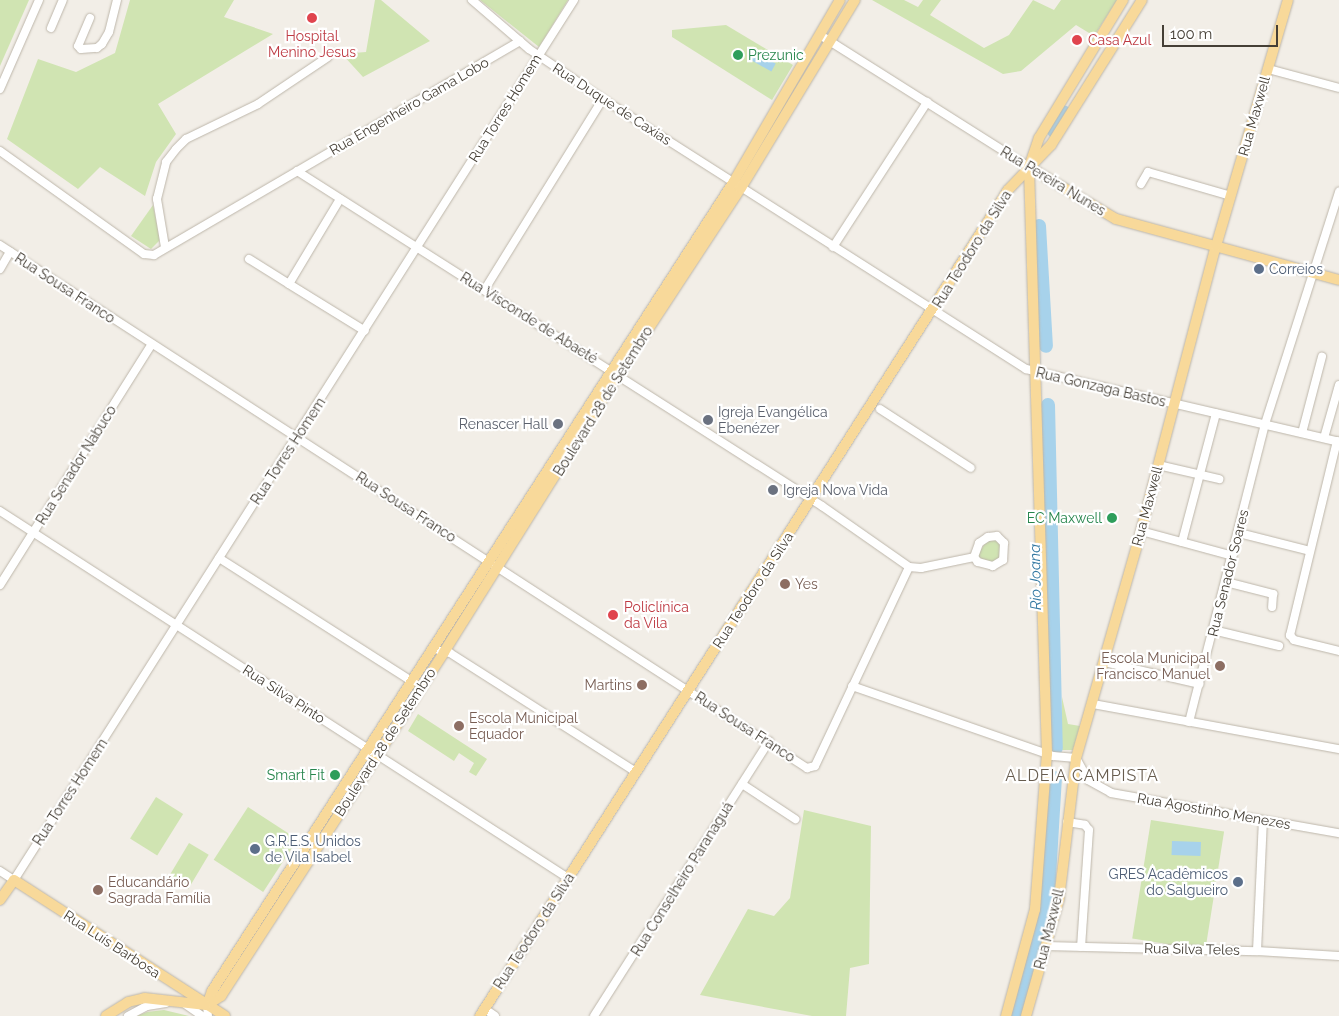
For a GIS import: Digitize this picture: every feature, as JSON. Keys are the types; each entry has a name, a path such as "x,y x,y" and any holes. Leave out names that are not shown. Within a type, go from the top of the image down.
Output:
{"main road":[{"name":"Boulevard 28 de Setembro","path":"737,186 840,0"},
{"name":"Boulevard 28 de Setembro","path":"372,751 444,652 494,564 614,372 737,186 830,41 854,0"},
{"path":"1029,167 1039,138 1123,0"},
{"name":"Rua Teodoro da Silva","path":"482,1012 933,311 1008,190 1051,145 1142,0"},
{"name":"Rua Maxwell","path":"1026,1016 1058,899 1076,758 1141,531 1216,246 1288,0"},
{"name":"Rua Pereira Nunes","path":"1029,167 1116,219 1339,280"},
{"name":"Rua Maxwell","path":"1006,1016 1035,910 1047,754 1037,373 1029,167"},
{"name":"Boulevard 28 de Setembro","path":"207,1005 225,991 413,682 494,564"},
{"name":"Rua Torres Homem","path":"0,900 14,880"},
{"name":"Rua Luís Barbosa","path":"14,880 225,1016"},
{"path":"106,1016 136,999 207,1005"}],"street":[{"path":"0,89 39,0"},
{"path":"51,28 63,0"},
{"path":"90,18 78,46 81,49 97,48 102,44 109,32 117,0"},
{"name":"Rua Duque de Caxias","path":"472,0 538,56 737,186"},
{"name":"Rua Torres Homem","path":"14,880 574,0"},
{"name":"Rua Pereira Nunes","path":"820,34 1029,167"},
{"name":"Rua Engenheiro Gama Lobo","path":"0,151 144,254 154,255 297,170 520,42"},
{"path":"165,247 156,199 166,162 176,149 186,139 258,104 328,56"},
{"path":"1268,70 1339,88"},
{"path":"485,289 603,100"},
{"path":"833,247 927,102"},
{"name":"Rua Visconde de Abaeté","path":"297,170 811,499 909,567"},
{"path":"1141,184 1148,172 1231,196"},
{"name":"Rua Gonzaga Bastos","path":"737,186 933,311 1037,373 1338,442"},
{"name":"Rua Senador Soares","path":"1189,722 1239,533 1265,424 1311,273 1339,192"},
{"path":"289,284 340,199"},
{"name":"Rua Sousa Franco","path":"0,245 811,769 852,686"},
{"path":"0,269 10,252"},
{"path":"249,259 365,331"},
{"name":"Rua Senador Nabuco","path":"0,585 152,344"},
{"path":"1302,433 1322,357"},
{"path":"1324,438 1339,385"},
{"path":"880,409 970,468"},
{"path":"1182,542 1216,413"},
{"path":"1338,442 1290,635 1294,640 1339,650"},
{"path":"1158,465 1219,479"},
{"name":"Rua Silva Pinto","path":"0,511 568,878"},
{"path":"1141,531 1233,556"},
{"path":"1239,533 1306,550"},
{"path":"974,557 979,544 988,537 997,536 1004,543 1003,560 997,565 984,564 974,557 921,568 909,567 852,686 1047,754 1076,758"},
{"path":"219,558 413,682"},
{"path":"1226,582 1273,594 1272,607"},
{"path":"1213,630 1279,646"},
{"path":"433,652 444,652 636,772"},
{"path":"1104,662 1199,684"},
{"path":"1093,704 1339,749"},
{"name":"Rua Conselheiro Paranaguá","path":"594,1016 769,741"},
{"name":"Rua Agostinho Menezes","path":"1076,758 1088,780 1101,790 1339,833"},
{"path":"742,784 795,819"},
{"path":"1256,951 1262,820"},
{"path":"1067,822 1086,825 1090,830 1081,947"},
{"name":"Rua Luís Barbosa","path":"0,871 14,880"},
{"name":"Rua Silva Teles","path":"1045,946 1256,951 1339,956"},
{"path":"128,1016 147,1006 180,1003 202,1016"},
{"path":"207,1005 208,1016"},
{"path":"482,1012 495,1016"}],"green space":[{"path":"0,0 29,0 0,66"},
{"path":"130,0 234,0 224,17 273,34 158,104 176,134 156,162 145,196 100,167 78,189 7,139 38,59 76,72 115,53"},
{"path":"375,0 381,0 430,41 363,77 342,54 366,52"},
{"path":"480,0 568,0 539,47"},
{"path":"872,0 904,0 918,7 923,0 941,0 930,15 984,48 1009,35 1033,0 1054,10 1061,0 1117,0 1094,36 1076,25 1021,71 1003,74"},
{"name":"Prezunic","path":"726,25 793,65 772,100 672,37 672,30"},
{"path":"153,205 160,240 151,249 131,236"},
{"path":"989,537 1000,541 1003,557 990,563 977,556"},
{"path":"1062,697 1068,724 1080,726 1073,750 1062,750"},
{"path":"418,714 487,759 476,776 469,772 474,763 459,753 454,761 408,731"},
{"path":"156,797 183,814 157,856 130,839"},
{"name":"G.R.E.S. Unidos de Vila Isabel","path":"248,807 297,839 263,892 214,860"},
{"path":"804,810 871,826 869,964 850,968 846,1016 812,1016 700,995 748,909 774,916 790,898"},
{"path":"1151,820 1224,832 1205,950 1132,939"},
{"path":"189,843 209,855 188,889 168,877"},
{"path":"164,1010 189,1016 137,1016 147,1012"}],"water":[{"path":"753,51 776,64 771,71 749,59"},
{"path":"1172,841 1201,842 1200,856 1172,855"}],"waterway":[{"name":"Rio Joana","path":"1054,131 1064,112"},
{"name":"Rio Joana","path":"1039,226 1046,346"},
{"name":"Rio Joana","path":"1048,405 1056,748"},
{"name":"Rio Joana","path":"1018,1016 1047,911 1055,778"}],"place":[{"name":"Hospital Menino Jesus","path":"312,18"},
{"name":"Casa Azul","path":"1077,40"},
{"name":"Prezunic","path":"738,55"},
{"name":"Correios","path":"1259,269"},
{"name":"Igreja Evangélica Ebenézer","path":"708,420"},
{"name":"Renascer Hall","path":"558,424"},
{"name":"Igreja Nova Vida","path":"773,490"},
{"name":"EC Maxwell","path":"1112,518"},
{"name":"Yes","path":"785,584"},
{"name":"Policlínica da Vila","path":"613,615"},
{"name":"Escola Municipal Francisco Manuel","path":"1220,666"},
{"name":"Martins","path":"642,685"},
{"name":"Escola Municipal Equador","path":"459,726"},
{"name":"Smart Fit","path":"335,775"},
{"name":"G.R.E.S. Unidos de Vila Isabel","path":"255,849"},
{"name":"GRES Acadêmicos do Salgueiro","path":"1238,882"},
{"name":"Educandário Sagrada Família","path":"98,890"}],"district":[{"name":"ALDEIA CAMPISTA","path":"1082,776"}]}
